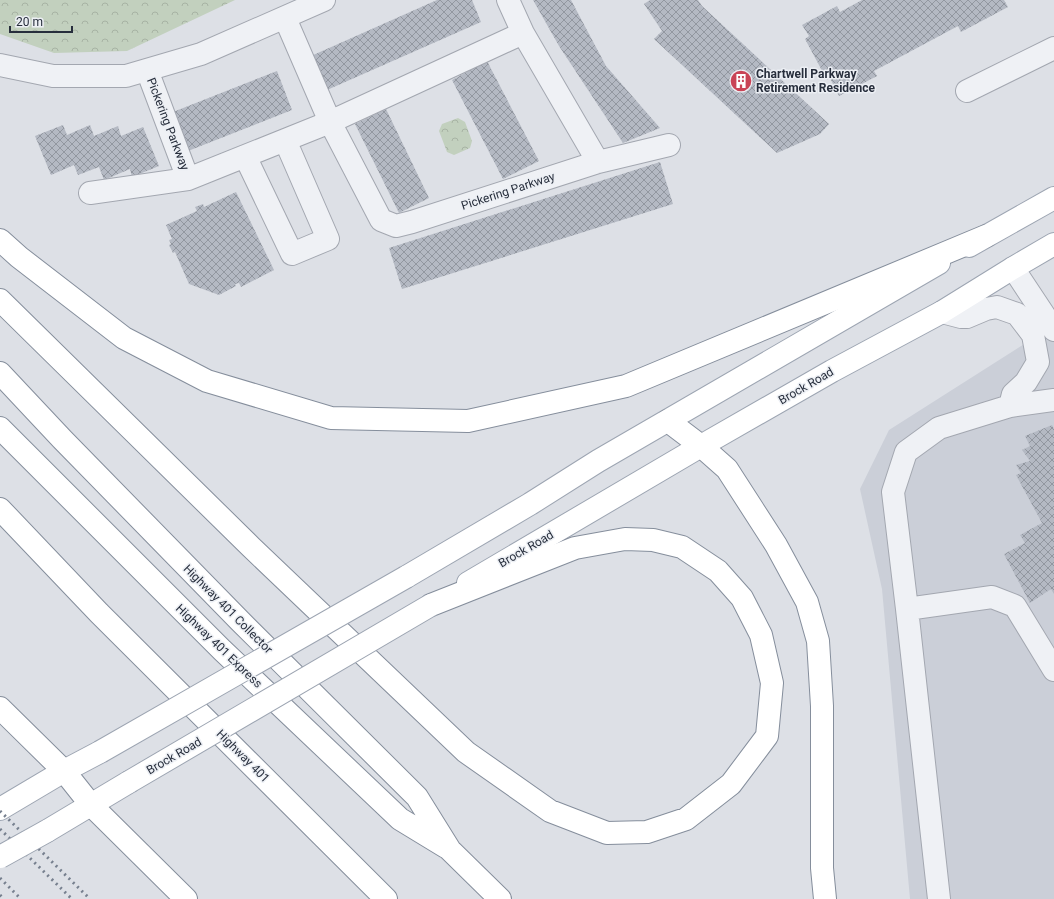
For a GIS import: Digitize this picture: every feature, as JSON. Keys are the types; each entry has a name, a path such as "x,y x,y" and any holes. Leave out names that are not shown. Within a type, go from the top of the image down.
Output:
{"main road":[{"path":"7,804 406,577 530,504 598,461 1054,198"},
{"path":"0,240 19,257 124,338 207,381 331,418 468,421 626,386 986,236"},
{"name":"Brock Road","path":"0,857 47,831 701,446 942,312 1012,268 1054,244"},
{"path":"0,300 251,547 466,752 550,812 607,833 647,832 686,819 731,784 767,736 772,683 761,635 742,598 718,571 682,546 653,540 625,539 575,548 431,605"},
{"name":"Highway 401 Collector","path":"0,373 62,439 240,621 417,797 450,850"},
{"path":"668,421 701,446 727,469 776,544 807,602 818,641 822,706 822,868 825,899"},
{"name":"Highway 401 Express","path":"0,428 222,650 400,820 450,850"},
{"path":"0,509 99,612"},
{"path":"0,528 99,612"},
{"name":"Highway 401","path":"99,612 386,899"},
{"path":"0,708 64,771 91,805 186,899"},
{"path":"450,850 500,899"}],"street":[{"name":"Pickering Parkway","path":"0,65 53,76 126,76 201,54 324,0"},
{"path":"508,0 522,33 598,162"},
{"name":"Pickering Parkway","path":"285,18 330,122 381,220 396,226 598,162 669,145"},
{"name":"Pickering Parkway","path":"90,193 188,179 330,122 522,33"},
{"path":"967,91 1054,48"},
{"name":"Pickering Parkway","path":"147,70 188,179"},
{"path":"245,156 292,254 328,238 285,140"},
{"path":"1012,268 1054,330"},
{"path":"942,312 967,317 986,309 997,307 1017,314 1033,335 1038,362 1026,382 1013,394 1010,406"},
{"path":"939,899 893,492 906,452 939,428 1010,406 1054,400"},
{"path":"907,609 992,597 1015,606 1054,670"}],"shaded area":[{"path":"1054,325 1054,899 910,899 882,589 860,489 889,430"}],"green space":[{"path":"0,0 235,0 127,51 54,53 0,34"},
{"path":"458,118 465,122 472,141 470,148 454,155 447,152 439,131 442,124"}],"building":[{"path":"437,0 472,0 481,22 327,90 311,56"},
{"path":"533,0 571,0 606,66 660,128 623,143 559,46"},
{"name":"Chartwell Parkway Retirement Residence","path":"650,0 698,0 702,6 829,124 820,134 777,153 654,39 662,31 644,4"},
{"path":"862,0 1004,0 1008,7 961,32 958,26 874,71 877,76 839,96 830,78 827,80 805,39 809,36 802,25 837,6 840,12"},
{"path":"487,61 539,161 503,179 452,80"},
{"path":"277,71 292,110 188,151 173,112"},
{"path":"386,109 429,198 399,213 355,124"},
{"path":"63,125 67,135 90,125 94,136 118,126 121,136 143,127 159,166 132,177 130,169 104,180 99,167 78,175 74,165 51,175 35,136"},
{"path":"660,162 673,204 402,289 389,248"},
{"path":"236,192 274,270 241,287 239,283 235,284 236,286 219,295 189,284 175,252 173,253 169,245 171,244 169,240 172,239 166,225 197,211 195,207 203,204 204,207"},
{"path":"1052,425 1054,429 1054,594 1051,589 1030,603 1004,554 1025,543 1020,535 1042,523 1016,475 1021,473 1016,465 1030,461 1022,450 1030,446 1025,436"}],"railway":[{"path":"0,811 90,899"},
{"path":"0,829 72,899"},
{"path":"0,878 21,899"},
{"path":"0,895 4,899"}],"place":[{"name":"Chartwell Parkway Retirement Residence","path":"741,81"}]}
